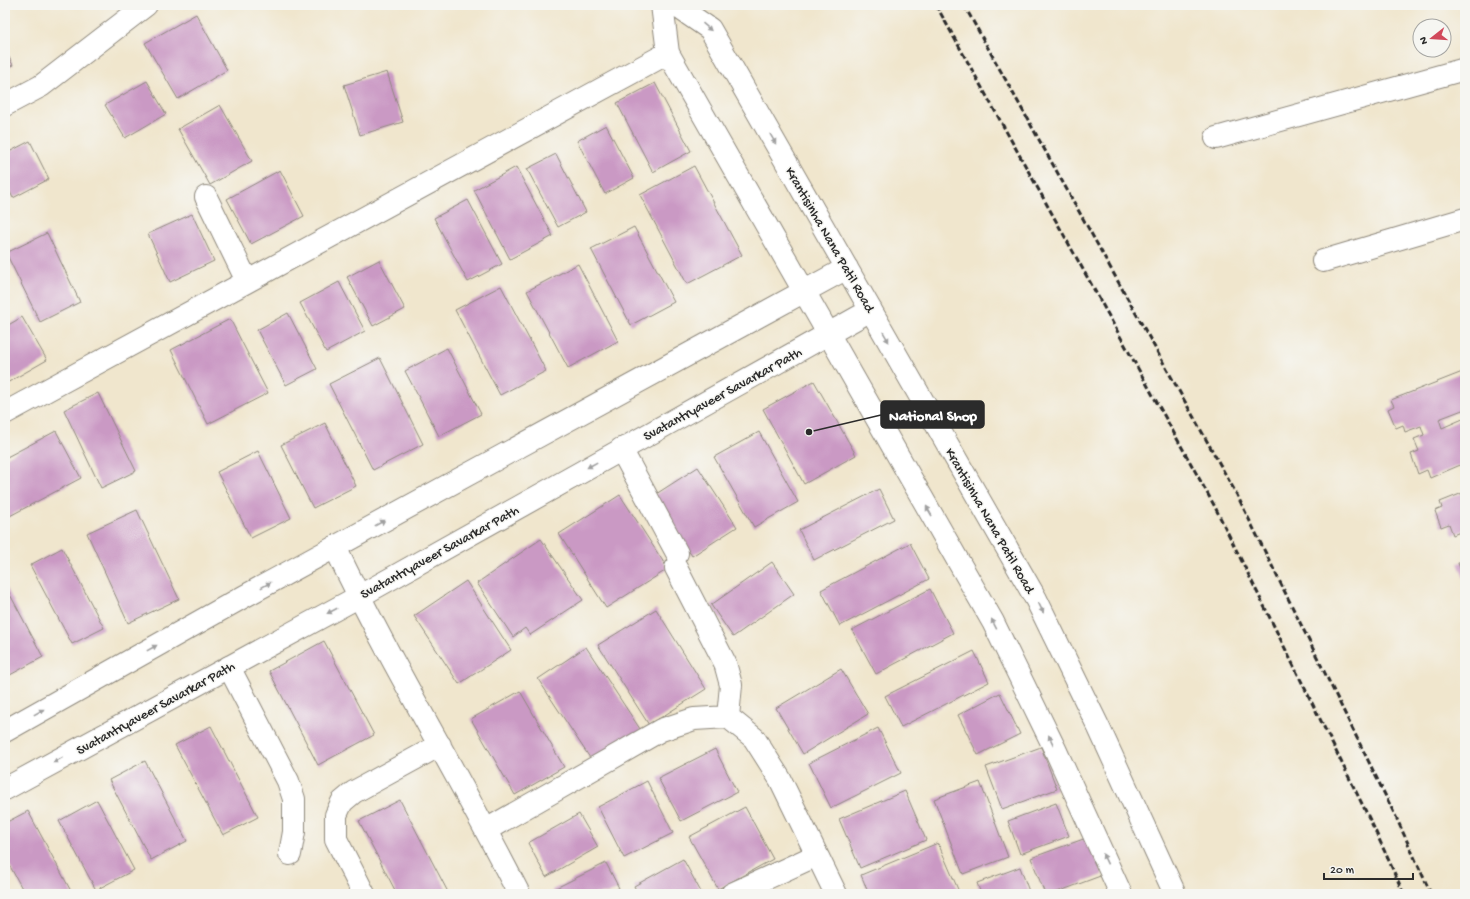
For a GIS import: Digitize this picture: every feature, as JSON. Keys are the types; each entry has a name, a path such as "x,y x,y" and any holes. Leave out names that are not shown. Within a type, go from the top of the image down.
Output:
{"main road":[{"path":"5,105 41,86 146,5"},
{"path":"662,5 668,53 993,622 1055,749 1121,894"},
{"name":"Krantisinha Nana Patil Road","path":"675,5 710,28 1036,599 1100,728 1175,894"},
{"path":"5,413 668,53"},
{"path":"1216,138 1465,69"},
{"path":"206,197 247,281"},
{"path":"1323,261 1465,219"},
{"path":"5,731 335,547 847,268"},
{"name":"Svatantryaveer Savarkar Path","path":"5,789 358,597 871,310"},
{"path":"621,449 725,663 731,686 728,717"},
{"path":"335,547 358,597 440,745 519,894"},
{"path":"229,667 288,781 294,799 294,832 290,854"},
{"path":"486,830 661,730 694,719 728,717 754,738 776,773 836,894"},
{"path":"364,894 336,839 336,815 342,802 354,792 440,745"},
{"path":"732,894 817,855"}],"building":[{"path":"196,14 227,70 178,99 145,43"},
{"path":"5,50 13,65 5,69"},
{"path":"387,72 403,122 360,135 344,85"},
{"path":"147,81 166,114 125,138 105,105"},
{"path":"655,83 691,151 653,172 617,103"},
{"path":"220,105 252,161 210,185 178,129"},
{"path":"606,125 634,178 605,194 577,141"},
{"path":"30,141 49,179 13,198 5,182 5,154"},
{"path":"556,154 586,212 558,227 527,169"},
{"path":"694,166 742,255 687,284 640,195"},
{"path":"516,167 553,236 510,259 474,190"},
{"path":"280,170 304,216 251,244 227,199"},
{"path":"468,200 502,264 468,282 434,218"},
{"path":"192,214 214,261 170,282 148,234"},
{"path":"634,227 674,302 631,325 591,249"},
{"path":"47,233 80,302 40,322 6,253"},
{"path":"379,260 405,309 373,326 347,277"},
{"path":"578,264 618,341 568,368 527,291"},
{"path":"339,282 365,331 326,352 300,303"},
{"path":"501,286 546,371 500,395 455,310"},
{"path":"288,313 317,369 286,385 257,330"},
{"path":"22,317 47,360 5,384 5,327"},
{"path":"230,319 268,393 208,424 171,350"},
{"path":"447,348 481,414 439,436 405,371"},
{"path":"380,358 423,444 373,470 329,384"},
{"path":"1465,371 1465,409 1439,419 1442,428 1465,418 1465,463 1430,478 1427,470 1418,474 1411,454 1419,451 1414,439 1424,435 1421,426 1405,432 1403,425 1396,428 1388,409 1394,406 1391,400"},
{"path":"814,381 856,455 804,484 763,409"},
{"path":"98,393 136,471 101,488 64,410"},
{"path":"325,423 356,486 313,508 281,445"},
{"path":"56,431 81,478 6,518 5,458"},
{"path":"759,432 798,502 754,527 714,457"},
{"path":"258,451 291,518 251,538 217,472"},
{"path":"698,467 737,527 692,556 653,496"},
{"path":"879,489 894,519 814,560 799,530"},
{"path":"1465,492 1465,530 1453,535 1449,524 1441,527 1435,511 1442,508 1440,502"},
{"path":"620,495 668,569 606,608 559,534"},
{"path":"137,510 179,599 128,623 87,533"},
{"path":"541,539 583,600 530,635 525,628 513,637 477,583"},
{"path":"910,543 929,579 840,626 821,590"},
{"path":"62,548 104,628 72,644 30,565"},
{"path":"1465,561 1465,581 1458,563"},
{"path":"772,562 794,594 733,637 711,605"},
{"path":"466,581 511,650 459,684 414,616"},
{"path":"5,585 43,657 10,675 5,665"},
{"path":"930,589 953,633 876,674 852,630"},
{"path":"656,609 706,689 649,725 598,645"},
{"path":"324,641 374,735 318,765 269,671"},
{"path":"586,647 642,732 594,764 538,679"},
{"path":"974,651 989,682 901,727 885,696"},
{"path":"841,669 868,714 803,754 776,708"},
{"path":"520,691 564,767 515,795 471,719"},
{"path":"1000,693 1020,734 978,755 958,715"},
{"path":"211,726 258,817 223,835 175,745"},
{"path":"878,728 901,773 831,808 809,763"},
{"path":"1041,747 1057,789 1002,809 986,767"},
{"path":"715,749 737,792 681,821 658,778"},
{"path":"145,761 187,841 151,860 109,780"},
{"path":"647,781 673,833 624,858 598,807"},
{"path":"980,782 1008,857 963,874 934,799"},
{"path":"905,791 926,840 860,868 839,819"},
{"path":"97,800 134,870 96,890 59,821"},
{"path":"400,800 449,894 397,894 359,821"},
{"path":"1056,803 1069,836 1020,854 1008,821"},
{"path":"745,807 773,859 718,889 689,837"},
{"path":"28,811 72,893 71,894 25,894 5,857 5,823"},
{"path":"579,814 598,847 546,877 528,843"},
{"path":"1089,837 1103,875 1052,894 1045,894 1031,858"},
{"path":"938,843 960,894 869,894 861,875"},
{"path":"683,859 701,892 698,894 638,894 634,886"},
{"path":"606,863 619,888 608,894 554,894 552,890"},
{"path":"1020,867 1030,894 981,894 977,883"}],"railway":[{"path":"936,5 1215,507 1374,828 1404,894"},
{"path":"964,5 1237,495 1396,817 1431,894"}],"place":[{"name":"National Shop","path":"809,432"}]}
